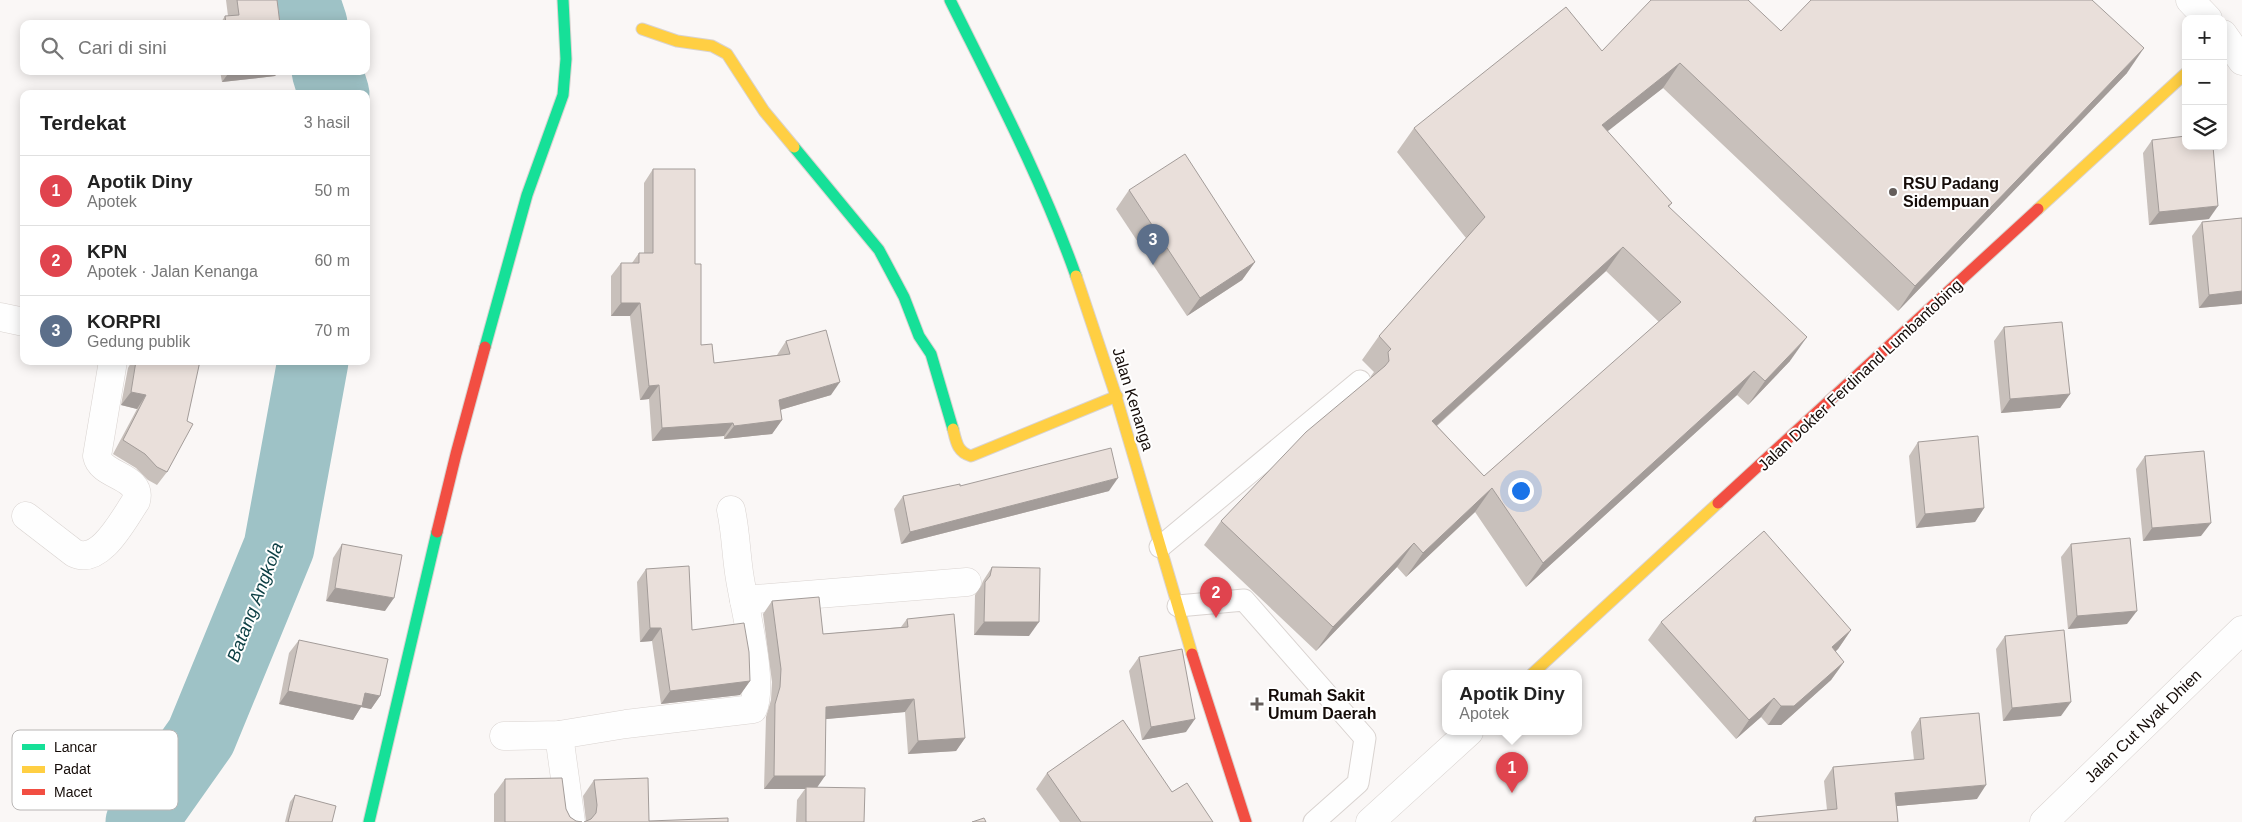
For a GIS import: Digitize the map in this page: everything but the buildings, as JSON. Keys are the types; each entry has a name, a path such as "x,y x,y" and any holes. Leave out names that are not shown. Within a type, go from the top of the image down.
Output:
{"street":[{"path":"369,822 456,454 527,195 563,96 566,59 563,0"},
{"name":"Jalan Kenanga","path":"950,0 1026,155 1067,250 1117,396 1160,547 1231,780 1246,822"},
{"path":"2190,0 2207,15"},
{"path":"642,29 677,41 712,46 727,54 764,110 879,250 904,297 919,336 931,354 958,448 964,454 971,456 1117,396"},
{"path":"2227,35 2242,61"},
{"name":"Jalan Dokter Ferdinand Lumbantobing","path":"1536,670 2182,78"},
{"path":"0,317 20,321"},
{"path":"26,516 74,553 88,556 100,551 136,501 137,496 134,486 98,460 97,451 112,365"},
{"path":"504,736 559,735 626,724 752,709 756,700 755,682 739,577 737,537 731,510"},
{"path":"744,600 967,582"},
{"name":"Jalan Cut Nyak Dhien","path":"2044,822 2242,630"},
{"path":"559,735 571,822"},
{"path":"1370,822 1466,735"}],"lane":[{"path":"1160,547 1360,381"},
{"path":"1178,606 1244,600 1365,738 1358,783 1314,822"}],"waterway":[{"name":"Batang Angkola","path":"304,0 311,20"},
{"name":"Batang Angkola","path":"328,75 333,90"},
{"name":"Batang Angkola","path":"178,770 201,737 279,547 312,365"},
{"name":"Batang Angkola","path":"141,822 149,810"}],"traffic: fast":[{"path":"485,347 527,195 563,95 566,59 563,0"},
{"path":"950,0 1033,170 1076,276"},
{"path":"794,147 879,250 904,297 919,336 931,354 953,429"},
{"path":"369,822 437,532"}],"traffic: slow":[{"path":"642,29 677,41 712,46 727,54 764,111 794,147"},
{"path":"2038,209 2182,77"},
{"path":"1076,276 1115,393 1192,654"},
{"path":"953,429 960,449 971,456 1117,396"},
{"path":"1536,670 1718,503"}],"traffic: jam":[{"path":"1718,503 2038,209"},
{"path":"437,532 485,347"},
{"path":"1192,654 1246,822"}],"place":[{"name":"RSU Padang Sidempuan","path":"1893,192"},
{"name":"KORPRI","path":"1153,265"},
{"name":"KPN","path":"1216,618"},
{"name":"Rumah Sakit Umum Daerah","path":"1257,704"},
{"name":"Apotik Diny","path":"1512,793"}]}
